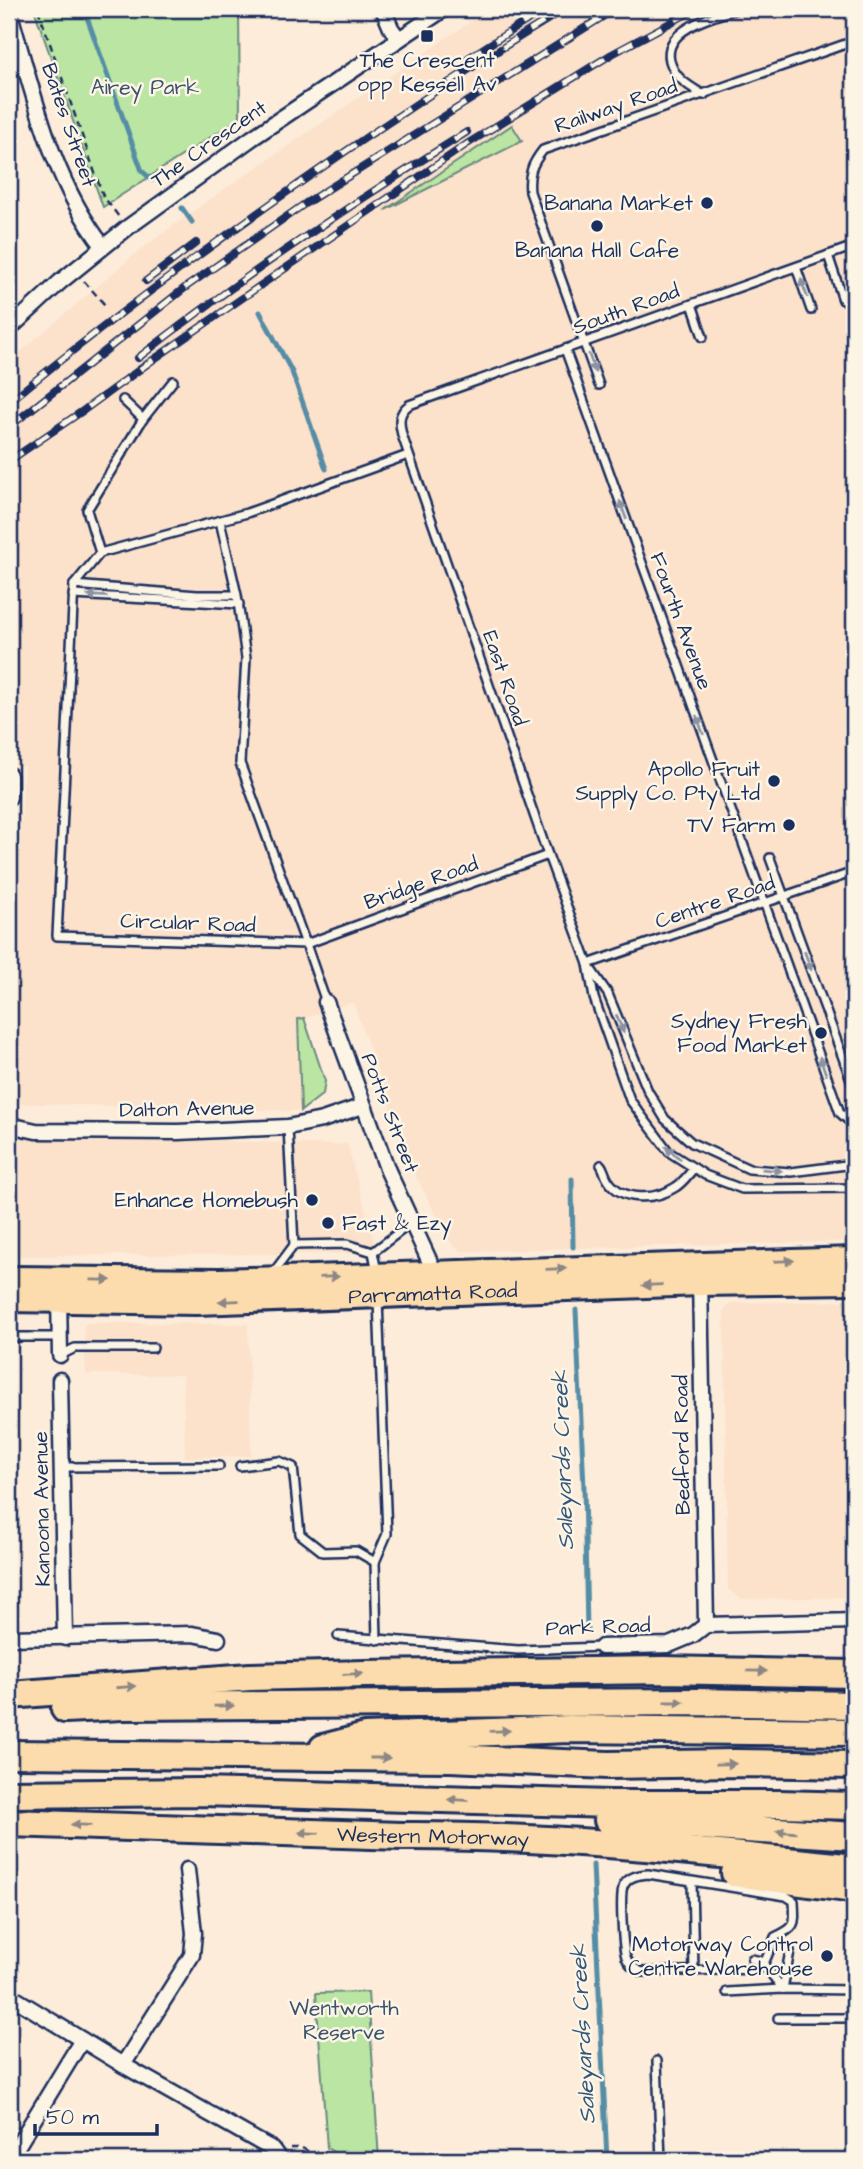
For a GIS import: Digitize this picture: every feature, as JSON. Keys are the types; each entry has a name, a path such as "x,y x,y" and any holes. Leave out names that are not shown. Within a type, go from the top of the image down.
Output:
{"highway":[{"name":"Parramatta Road","path":"9,1299 60,1290 172,1281 376,1275 436,1283 700,1274 854,1260"},
{"name":"Parramatta Road","path":"700,1274 854,1280"},
{"name":"Parramatta Road","path":"9,1279 60,1290 196,1302 376,1275"},
{"path":"9,1695 250,1677 604,1659 664,1670 854,1674"},
{"path":"9,1711 122,1706 569,1716 854,1705"},
{"path":"606,1715 854,1732"},
{"path":"287,1757 365,1737 569,1716"},
{"path":"9,1754 450,1758 608,1765 854,1765"},
{"name":"Western Motorway","path":"9,1794 201,1792 527,1802 574,1829"},
{"path":"611,1832 854,1806"},
{"name":"Western Motorway","path":"9,1823 401,1836 574,1829"},
{"path":"574,1829 854,1836"},
{"path":"574,1829 611,1832 854,1868"},
{"path":"611,1832 854,1889"}],"street":[{"path":"383,9 399,39"},
{"name":"The Crescent","path":"9,329 103,246 252,138 444,9"},
{"name":"Bates Street","path":"9,11 61,176 79,212 103,246"},
{"path":"9,775 9,797"},
{"name":"Potts Street","path":"326,1002 388,1171 436,1283"},
{"name":"Dalton Avenue","path":"9,1125 36,1131 178,1132 288,1128 363,1106"},
{"name":"Bedford Road","path":"700,1274 706,1625"},
{"path":"60,1290 60,1355"},
{"name":"Kanoona Avenue","path":"60,1380 65,1638"},
{"name":"Park Road","path":"604,1659 669,1645 706,1625 854,1621"},
{"path":"9,1638 192,1634 218,1639"},
{"path":"123,2065 192,1955 194,1933 187,1870"},
{"path":"9,1996 276,2155"},
{"path":"9,2160 82,2040"}],"lane":[{"path":"704,95 676,75 669,53 671,43 692,26 737,9"},
{"name":"Railway Road","path":"584,342 530,192 529,177 534,162 543,150 854,41"},
{"name":"South Road","path":"409,405 854,246"},
{"path":"828,256 843,300"},
{"path":"796,267 811,310"},
{"path":"692,304 704,337"},
{"path":"584,342 599,385"},
{"name":"Fourth Avenue","path":"565,349 839,1113 854,1122"},
{"path":"100,553 87,510 143,419 173,381"},
{"path":"123,400 143,419"},
{"name":"East Road","path":"409,405 401,414 400,423 408,455 588,964"},
{"path":"74,585 100,553 247,513 408,455"},
{"path":"220,521 238,600 246,658 240,763 306,944"},
{"path":"74,585 238,600"},
{"name":"Circular Road","path":"74,585 57,936 306,944"},
{"path":"73,594 238,600"},
{"name":"Bridge Road","path":"306,944 548,855"},
{"path":"770,858 854,1088"},
{"name":"Centre Road","path":"588,964 854,872"},
{"name":"Potts Street","path":"306,944 326,1002"},
{"path":"588,964 594,998 630,1100 669,1152 705,1175 742,1189 854,1188"},
{"path":"588,964 608,994 648,1091 665,1119 692,1143 749,1169 791,1172 854,1164"},
{"path":"269,1279 294,1245 288,1128"},
{"path":"601,1164 609,1182 625,1193 646,1198 676,1188 694,1168"},
{"path":"377,1640 376,1563 387,1534 376,1275 412,1223"},
{"path":"294,1245 347,1244 376,1275"},
{"path":"9,1337 60,1337"},
{"path":"60,1355 75,1348 153,1348"},
{"path":"240,1466 279,1461 293,1467 300,1534 323,1552 356,1551 376,1563"},
{"path":"62,1467 219,1466"},
{"name":"Park Road","path":"338,1636 519,1650 569,1660"},
{"path":"648,1874 786,1896 794,1901 795,1922 792,1929 775,1937 764,1965 758,1969 694,1971 642,1972 634,1968 626,1959 621,1897 624,1884 635,1875 648,1874"},
{"path":"692,1882 694,1971"},
{"path":"783,1989 790,1951"},
{"path":"752,1959 761,1961 783,1989"},
{"path":"727,1992 783,1989 854,1990"},
{"path":"778,2018 854,2018"},
{"path":"657,2061 660,2160"}],"path":[{"path":"38,9 103,196 114,211"},
{"path":"9,117 19,116"},
{"path":"83,279 105,305"},
{"path":"276,2155 302,2147 325,2160"}],"shaded area":[{"path":"489,9 854,9 854,1241 461,1251 451,1243 414,1172 353,1002 299,1020 301,1111 9,1103 24,766 9,765 9,362 140,250","holes":["511,125 522,141 391,207"]},
{"path":"9,1134 347,1144 377,1253 9,1256"},
{"path":"854,1301 854,1597 741,1599 728,1589 724,1310 731,1303"},
{"path":"87,1323 248,1324 251,1456 185,1457 183,1375 86,1374 84,1326"}],"green space":[{"name":"Airey Park","path":"34,9 239,9 240,118 103,207"},
{"path":"512,125 522,141 385,210"},
{"path":"304,1018 325,1081 323,1094 301,1111 298,1019"},
{"name":"Wentworth Reserve","path":"368,1992 379,2160 347,2160 327,2148 316,1993"}],"waterway":[{"name":"Saleyards Creek","path":"84,9 142,171 152,180"},
{"path":"182,208 192,222"},
{"name":"Saleyards Creek","path":"260,312 292,372 326,469"},
{"name":"Saleyards Creek","path":"572,1179 573,1247"},
{"name":"Saleyards Creek","path":"576,1310 587,1630"},
{"name":"Saleyards Creek","path":"593,1865 607,2160"}],"railway":[{"path":"468,58 545,9"},
{"path":"9,402 141,298 276,200 441,87 565,9"},
{"path":"9,427 186,287 306,203 615,9"},
{"path":"9,461 467,144 612,54 696,9"},
{"path":"138,358 300,240 467,132"},
{"path":"146,281 196,243"}],"place":[{"name":"The Crescent opp Kessell Av","path":"427,36"},
{"name":"Banana Market","path":"707,203"},
{"name":"Banana Hall Cafe","path":"597,226"},
{"name":"Apollo Fruit Supply Co. Pty Ltd","path":"774,781"},
{"name":"TV Farm","path":"789,825"},
{"name":"Sydney Fresh Food Market","path":"821,1033"},
{"name":"Enhance Homebush","path":"312,1200"},
{"name":"Fast & Ezy","path":"328,1223"},
{"name":"Motorway Control Centre Warehouse","path":"827,1956"}]}
